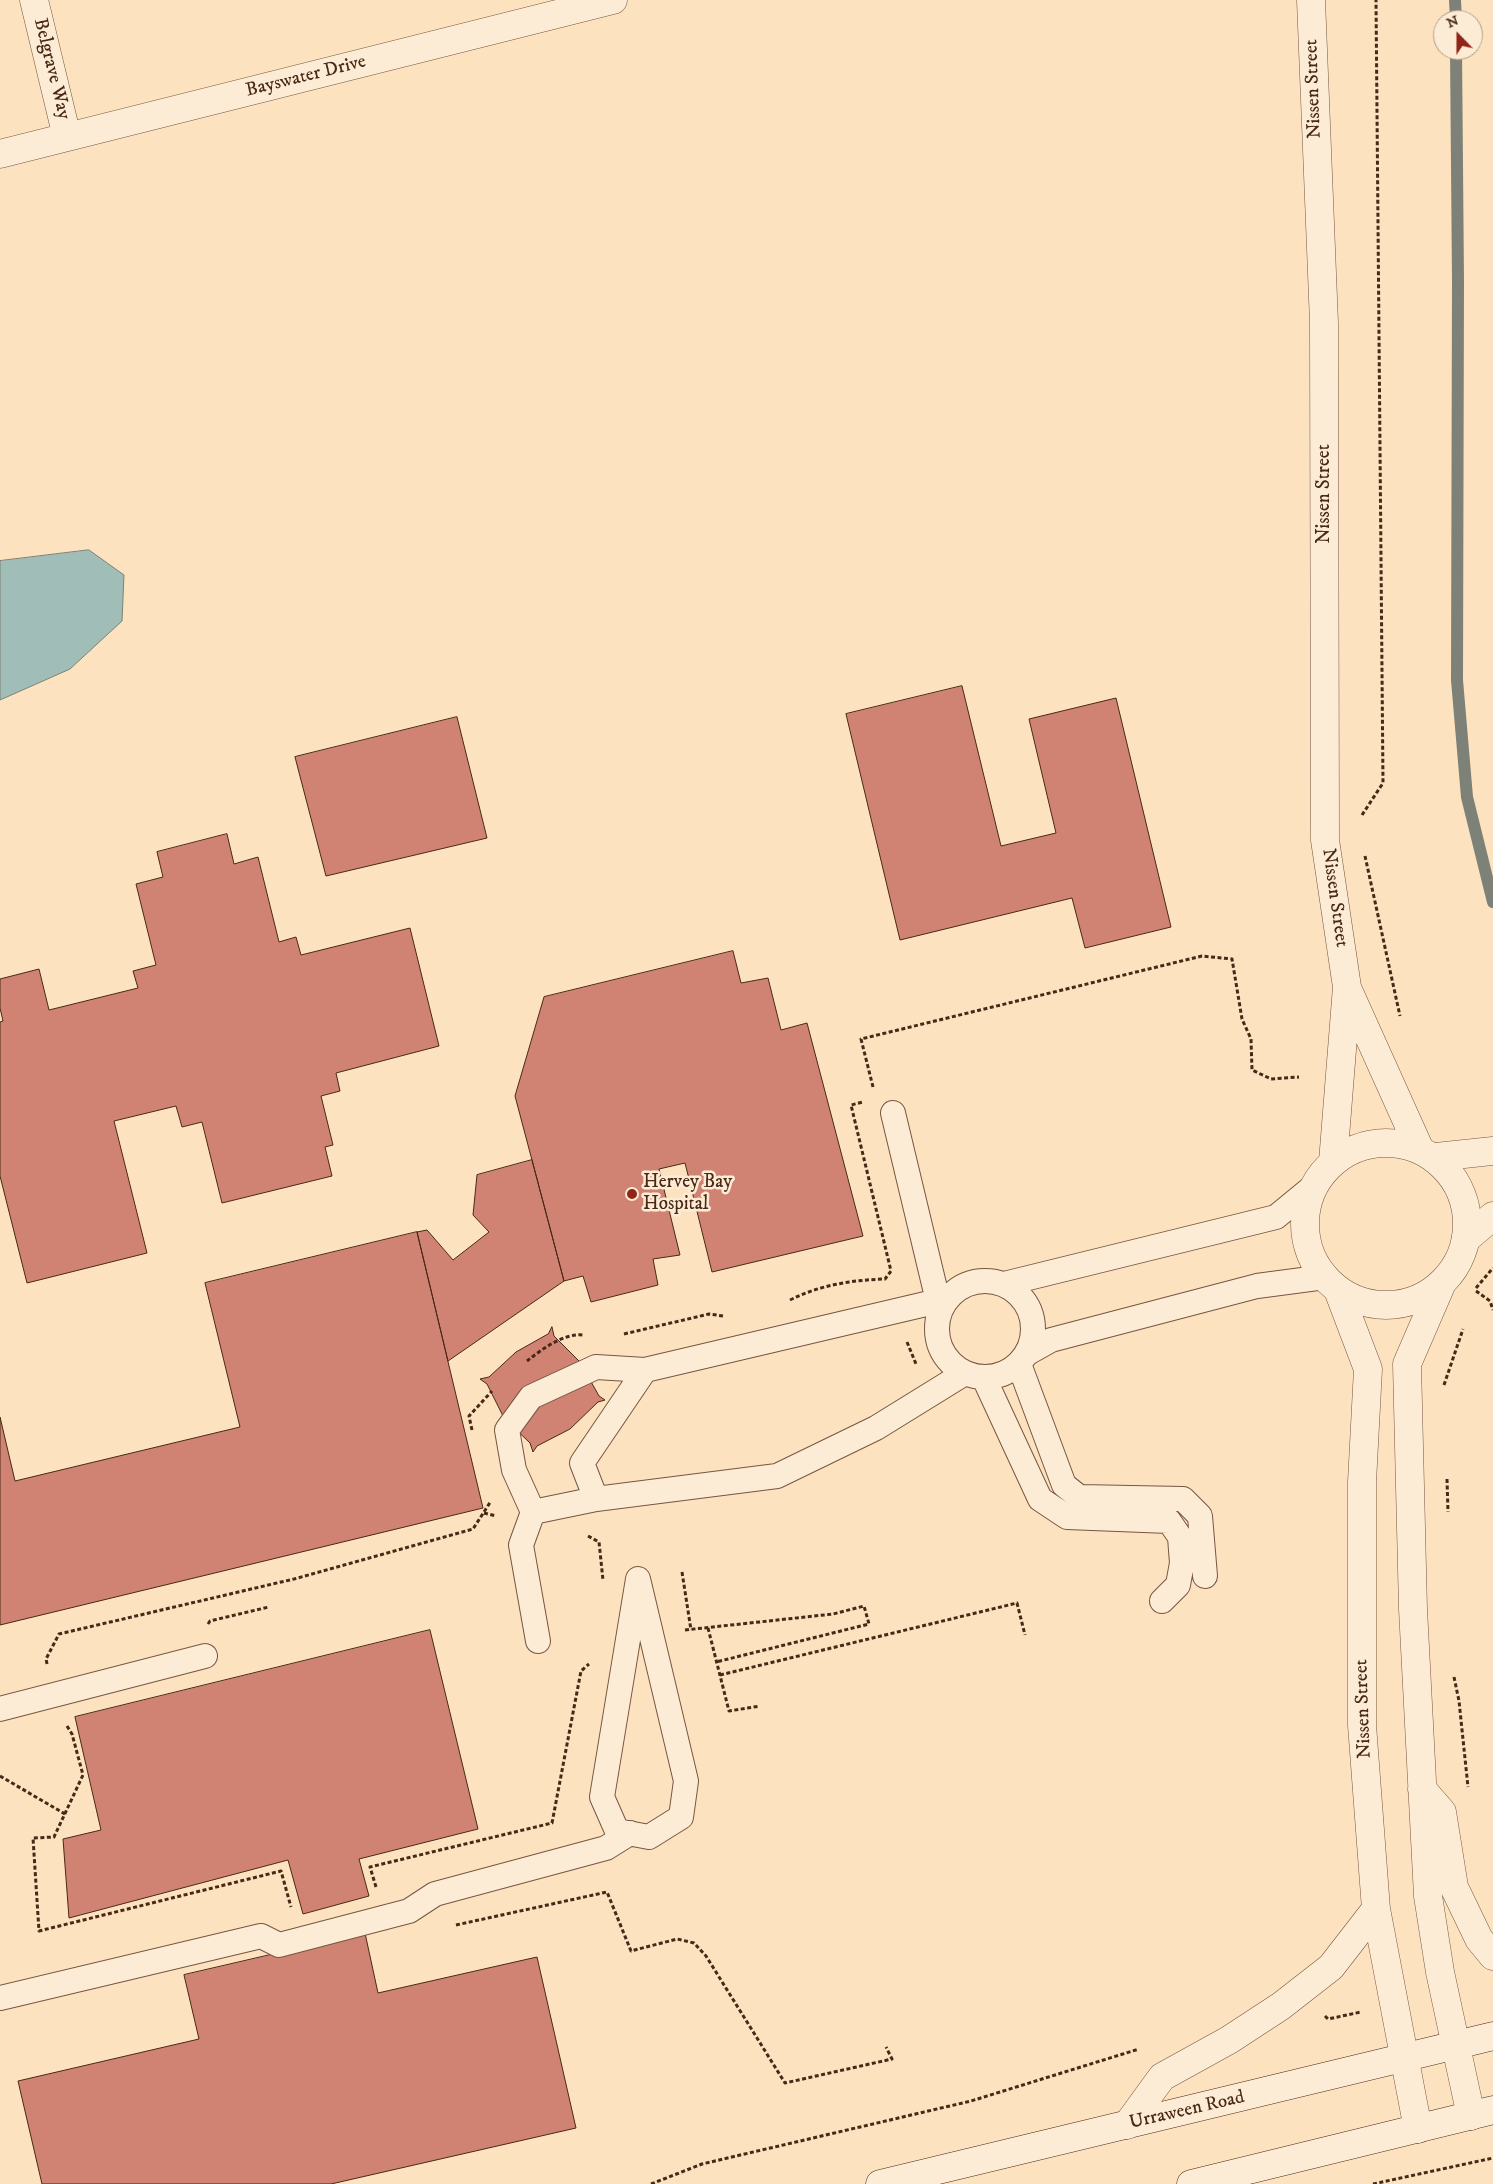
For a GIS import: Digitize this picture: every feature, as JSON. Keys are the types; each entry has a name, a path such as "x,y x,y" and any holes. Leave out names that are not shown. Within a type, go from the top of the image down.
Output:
{"street":[{"name":"Belgrave Way","path":"34,0 68,137"},
{"name":"Bayswater Drive","path":"0,154 613,0"},
{"name":"Nissen Street","path":"1311,0 1324,323 1325,840 1346,986 1333,1162"},
{"name":"Nissen Street","path":"1346,986 1428,1154"},
{"path":"1442,1283 1418,1299 1391,1306 1363,1302 1332,1284 1318,1269 1306,1242 1305,1213 1314,1185 1333,1162 1353,1150 1375,1144 1398,1144 1428,1154 1493,1151"},
{"path":"1191,2184 1482,2113 1456,2045 1440,1972 1428,1896 1413,1609 1407,1364 1442,1283 1458,1263 1466,1238 1467,1217 1462,1196 1452,1177 1428,1154"},
{"path":"1466,1238 1493,1216"},
{"name":"Nissen Street","path":"1332,1284 1368,1369 1362,1482 1362,1725 1376,1909 1418,2129"},
{"path":"1422,1789 1442,1812 1454,1887 1479,1939 1493,1956"},
{"path":"1127,2125 1162,2077 1236,2035 1281,2006 1331,1967 1376,1909"},
{"name":"Urraween Road","path":"880,2184 1493,2036"}],"lane":[{"path":"893,1113 917,1212 942,1300 938,1319 938,1341 952,1365 974,1375 996,1376 1051,1340 1257,1286 1332,1284"},
{"path":"1004,1284 1276,1217 1314,1185"},
{"path":"538,1641 521,1545 533,1512 514,1470 507,1430 531,1397 596,1367 645,1370 942,1300 973,1282 988,1281 1004,1284 1018,1293 1028,1306 1033,1322 1032,1339 1022,1359 1064,1485 1079,1497 1183,1499 1200,1516 1205,1576"},
{"path":"596,1499 582,1463 645,1370"},
{"path":"533,1512 596,1499 777,1476 876,1428 974,1375"},
{"path":"974,1375 1040,1499 1067,1517 1168,1521 1180,1537 1182,1563 1178,1585 1162,1601"},
{"path":"0,1998 261,1936 279,1945 409,1911 435,1894 606,1848 630,1834 649,1837 681,1817 686,1781 638,1579 602,1796 617,1831 630,1834"},
{"path":"0,1709 205,1656"}],"path":[{"path":"1362,820 1362,813 1384,783 1376,0"},
{"path":"1365,853 1401,1021"},
{"path":"874,1090 861,1039 1202,956 1232,959 1242,1019 1251,1039 1252,1070 1271,1079 1300,1077"},
{"path":"782,1304 806,1292 843,1282 885,1278 891,1271 851,1105 868,1101"},
{"path":"1472,1300 1475,1291 1493,1268"},
{"path":"1475,1291 1490,1302 1493,1310"},
{"path":"620,1335 709,1314 725,1316"},
{"path":"1444,1394 1444,1385 1466,1319"},
{"path":"526,1361 542,1349 575,1334 593,1336"},
{"path":"905,1338 919,1371"},
{"path":"472,1432 469,1416 496,1386"},
{"path":"1447,1469 1448,1506"},
{"path":"48,1666 46,1659 59,1634 294,1579 473,1529 492,1498"},
{"path":"484,1513 496,1516"},
{"path":"581,1537 588,1536 599,1542 604,1589"},
{"path":"682,1572 691,1630"},
{"path":"720,1675 1017,1603 1025,1635"},
{"path":"676,1629 691,1630 833,1614 864,1606 869,1624 716,1662"},
{"path":"205,1656 204,1630 210,1620 269,1607"},
{"path":"708,1628 729,1711 760,1706"},
{"path":"373,1920 367,1899 379,1896 370,1867 552,1823 581,1671 596,1659"},
{"path":"1453,1674 1459,1701 1469,1793"},
{"path":"65,1723 72,1734 83,1774 54,1837 33,1838 39,1931 281,1871 292,1909"},
{"path":"0,1776 65,1814"},
{"path":"455,1925 607,1892 631,1951 677,1939 694,1943 706,1956 785,2083 892,2059 886,2047"},
{"path":"651,2184 702,2164 971,2101 1142,2048"},
{"path":"1373,2184 1493,2158"}],"water":[{"path":"89,550 124,575 122,621 70,669 0,700 0,561"}],"building":[{"path":"962,686 1001,846 1056,833 1029,719 1116,698 1171,927 1085,948 1072,898 900,940 846,714"},
{"path":"457,717 487,838 326,876 295,757"},
{"path":"227,834 234,864 258,857 279,942 296,937 301,955 410,928 439,1046 336,1073 340,1091 321,1096 333,1145 325,1147 332,1176 222,1203 202,1122 182,1127 176,1106 114,1121 147,1253 27,1283 0,1176 0,1022 3,1021 0,1008 0,979 39,969 49,1010 138,988 133,971 156,965 136,884 163,877 157,852"},
{"path":"733,951 741,983 768,978 781,1030 807,1023 863,1236 712,1272 685,1163 659,1169 680,1255 653,1259 658,1285 591,1302 583,1276 564,1281 515,1096 544,997"},
{"path":"532,1160 564,1281 448,1361 417,1232 427,1230 453,1260 489,1232 473,1215 477,1175"},
{"path":"417,1232 483,1508 0,1625 0,1417 15,1481 240,1427 205,1283"},
{"path":"552,1327 554,1336 580,1362 599,1396 605,1400 598,1402 570,1429 537,1446 533,1452 530,1443 504,1418 487,1384 480,1379 489,1377 516,1352 548,1334"},
{"path":"430,1630 478,1829 359,1859 369,1896 303,1914 288,1860 69,1918 63,1839 101,1830 75,1717"},
{"path":"365,1933 378,1993 537,1957 576,2128 331,2184 42,2184 18,2081 199,2039 184,1975"}],"waterway":[{"path":"1455,0 1456,10"},
{"path":"1456,60 1458,281 1457,680 1467,797 1493,902"}],"place":[{"name":"Hervey Bay Hospital","path":"632,1194"}]}
